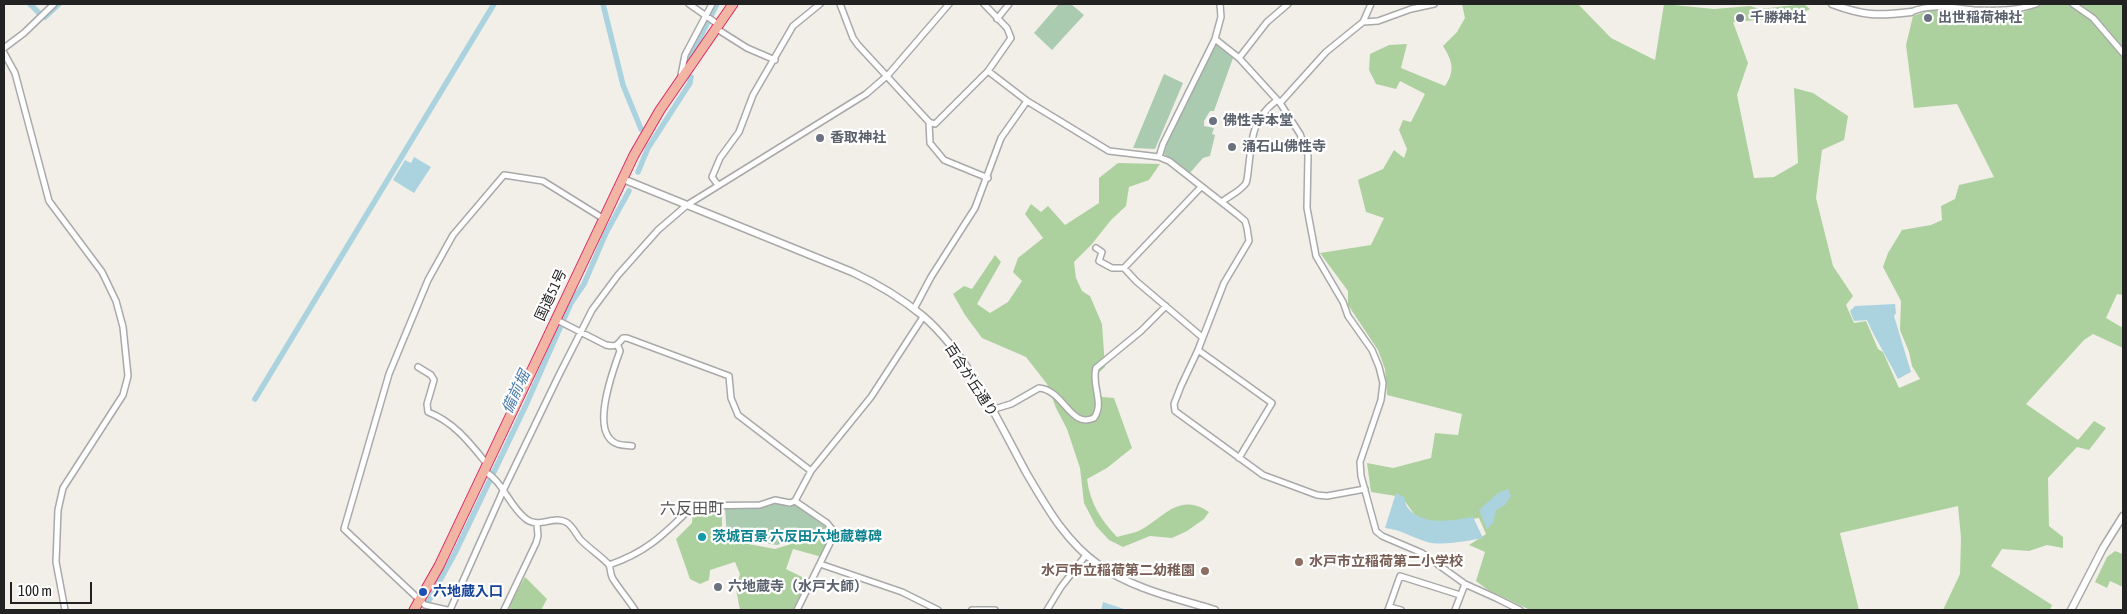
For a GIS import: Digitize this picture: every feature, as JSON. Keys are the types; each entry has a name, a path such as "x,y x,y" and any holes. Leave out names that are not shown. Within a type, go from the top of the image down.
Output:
{"highway":[{"name":"国道51号","path":"414,610 488,472 561,321 623,179 660,110 680,83 712,21 733,4"}],"street":[{"path":"4,48 35,23 54,4"},
{"path":"689,4 747,48 775,60"},
{"path":"680,83 685,55 712,21 712,4"},
{"path":"718,185 712,177 715,168 739,132 753,95 793,26 820,4"},
{"path":"840,4 852,38 929,122 935,124 988,71 1011,38 1007,28 984,4"},
{"path":"604,219 543,181 504,175 454,235 428,280 389,374 344,529 424,605 449,610 503,491 592,310 618,275 658,230 687,205 849,106 888,76 949,4"},
{"path":"997,19 1009,4"},
{"path":"1159,157 1163,144 1215,39 1221,17 1220,4"},
{"path":"1239,58 1267,22 1288,4"},
{"path":"1222,202 1241,188 1247,181 1250,149 1257,121 1264,110 1278,102 1326,52 1363,22 1371,4"},
{"path":"1363,22 1378,21 1406,10 1434,4"},
{"path":"1832,4 1871,15 1912,12 1924,7 1937,6 1990,11 2017,9 2036,4"},
{"path":"2073,4 2092,18 2123,53"},
{"path":"1215,39 1239,58 1278,102 1306,146 1308,155 1307,208 1316,256 1343,302 1348,316 1372,350 1381,375 1383,383 1381,400 1360,462 1361,476 1376,531 1382,536 1422,553 1464,584 1520,610"},
{"path":"4,53 15,73 50,201 102,272 116,301 123,328 128,376 123,395 63,488 58,510 56,562 65,610"},
{"path":"988,71 1027,101 1109,151 1159,157 1169,161 1245,221 1249,241 1224,283 1198,350 1174,404 1175,411 1263,475 1310,494 1326,496 1365,489"},
{"path":"914,309 931,277 975,208 988,178 1001,138 1027,101"},
{"path":"929,122 928,137 935,152 944,160 988,178"},
{"name":"百合が丘通り","path":"623,179 852,272 887,290 914,309 924,317 959,357 992,410 1047,509 1063,531 1086,555 1108,571 1134,584 1215,610"},
{"path":"1096,248 1102,252 1100,261 1112,268 1124,268 1201,188"},
{"path":"1124,268 1202,337"},
{"path":"992,410 1011,404 1039,388 1049,390 1057,395 1070,412 1080,419 1094,418 1099,406 1095,378 1096,368 1141,331 1166,306"},
{"path":"609,565 633,556 652,544 678,523 693,506 760,504 775,500 790,503 795,501 811,471 871,397 924,317"},
{"path":"561,321 606,345 618,346"},
{"path":"632,446 616,444 608,438 603,418 609,384 620,351 618,346 623,338 729,376 731,398 738,415 811,471"},
{"path":"1198,350 1272,403 1239,458"},
{"path":"418,367 431,375 434,380 427,404 428,412 439,417 460,433 488,472 500,484 518,513 527,520 537,524 561,520 568,523 580,539 609,565 611,577 623,591 634,610"},
{"path":"795,501 827,523 834,533 797,610"},
{"path":"2071,610 2103,548 2123,516"},
{"path":"504,610 536,543 538,536 537,524"},
{"path":"1047,610 1060,587 1086,555"},
{"path":"820,564 902,592 938,610"},
{"path":"1401,610 1389,608 1400,576 1460,595"},
{"path":"1455,610 1464,584"},
{"path":"972,610 995,610"}],"green space":[{"path":"1059,4 1071,4 1084,15 1052,50 1034,33"},
{"path":"1462,4 1578,4 1611,38 1655,60 1664,4 1714,9 1750,6 1760,9 1804,4 1810,9 1794,17 1733,22 1748,63 1737,95 1754,178 1774,177 1798,163 1794,88 1813,93 1848,116 1844,140 1822,150 1816,198 1833,266 1853,296 1846,305 1854,323 1866,321 1878,349 1883,352 1899,388 1920,379 1912,366 1909,352 1900,330 1901,301 1883,267 1888,253 1902,230 1931,225 1942,220 1941,206 1955,199 1959,185 1994,177 1957,104 1914,108 1906,45 1913,16 1930,10 1979,14 2024,12 2043,4 2123,4 2123,295 2117,294 2106,318 2123,328 2123,348 2093,334 2084,340 2026,404 2078,440 2094,421 2106,428 2089,450 2077,447 2048,478 2049,526 2063,537 2063,548 2047,545 2029,551 2002,549 1991,566 2052,605 2050,610 1943,610 1960,574 1961,538 1958,506 1840,533 1859,610 1530,610 1488,590 1476,581 1485,552 1469,545 1486,534 1479,518 1432,525 1414,514 1402,497 1371,492 1367,463 1393,468 1431,458 1435,433 1458,435 1462,414 1387,395 1385,369 1378,350 1348,305 1348,291 1320,253 1371,245 1384,218 1366,212 1358,180 1383,169 1394,150 1404,158 1407,149 1399,130 1403,120 1411,122 1425,94 1400,81 1396,89 1376,84 1369,70 1370,54 1389,45 1407,44 1401,68 1445,86 1452,66 1443,46 1457,32 1465,18"},
{"path":"1215,43 1233,58 1214,111 1210,111 1204,121 1204,126 1214,128 1212,134 1215,135 1210,156 1203,158 1189,174 1164,154 1168,141"},
{"path":"1164,74 1183,83 1155,149 1133,148"},
{"path":"1118,163 1160,164 1149,180 1129,187 1126,206 1074,262 1076,278 1082,291 1090,296 1102,324 1105,367 1093,378 1094,390 1102,397 1114,398 1132,448 1107,468 1087,479 1088,488 1097,511 1117,537 1136,532 1178,506 1188,504 1198,506 1209,512 1204,519 1187,531 1172,538 1150,536 1123,547 1109,540 1096,526 1084,503 1080,468 1067,429 1056,408 1047,384 1026,357 982,338 965,315 953,294 964,286 972,289 995,255 1001,262 977,304 990,313 1008,302 1022,281 1013,272 1018,258 1043,238 1025,214 1031,204 1041,212 1048,206 1065,225 1099,203 1099,178"},
{"path":"774,502 795,504 827,528 777,545 727,537 725,508 761,507"},
{"path":"722,507 722,539 775,549 826,533 831,540 822,557 793,549 786,569 808,580 793,610 740,610 736,589 740,574 735,562 710,570 709,580 700,584 690,579 676,539 692,523 693,509"},
{"path":"2115,551 2123,554 2123,587 2110,581 2107,588 2095,582 2107,557"},
{"path":"525,577 547,599 541,610 509,610 512,600"}],"water":[{"path":"414,157 431,167 414,193 393,180 405,160 411,163"},
{"path":"1895,304 1896,313 1894,316 1911,372 1898,379 1867,320 1854,321 1850,311 1855,306"},
{"path":"1508,489 1511,496 1505,505 1496,510 1493,523 1487,529 1479,510 1498,493"},
{"path":"1396,493 1404,497 1408,508 1414,514 1422,518 1439,521 1473,517 1483,538 1455,543 1433,543 1385,528"},
{"path":"1103,602 1127,610 1101,610"}],"waterway":[{"path":"30,4 40,14"},
{"path":"45,17 59,4"},
{"path":"255,399 494,4"},
{"path":"603,4 623,85 641,129"},
{"name":"備前堀","path":"688,61 717,4"},
{"name":"備前堀","path":"638,172 648,148 690,83 691,77"},
{"name":"備前堀","path":"427,604 455,553 526,405 571,303 584,284 606,233 629,191"}],"place":[{"name":"千勝神社","path":"1740,18"},
{"name":"出世稲荷神社","path":"1928,18"},
{"name":"佛性寺本堂","path":"1213,121"},
{"name":"香取神社","path":"820,138"},
{"name":"涌石山佛性寺","path":"1232,147"},
{"name":"茨城百景 六反田六地蔵尊碑","path":"702,537"},
{"name":"水戸市立稲荷第二小学校","path":"1299,562"},
{"name":"水戸市立稲荷第二幼稚園","path":"1205,571"},
{"name":"六地蔵寺（水戸大師）","path":"718,587"},
{"name":"六地蔵入口","path":"423,592"}],"district":[{"name":"六反田町","path":"692,509"}]}
